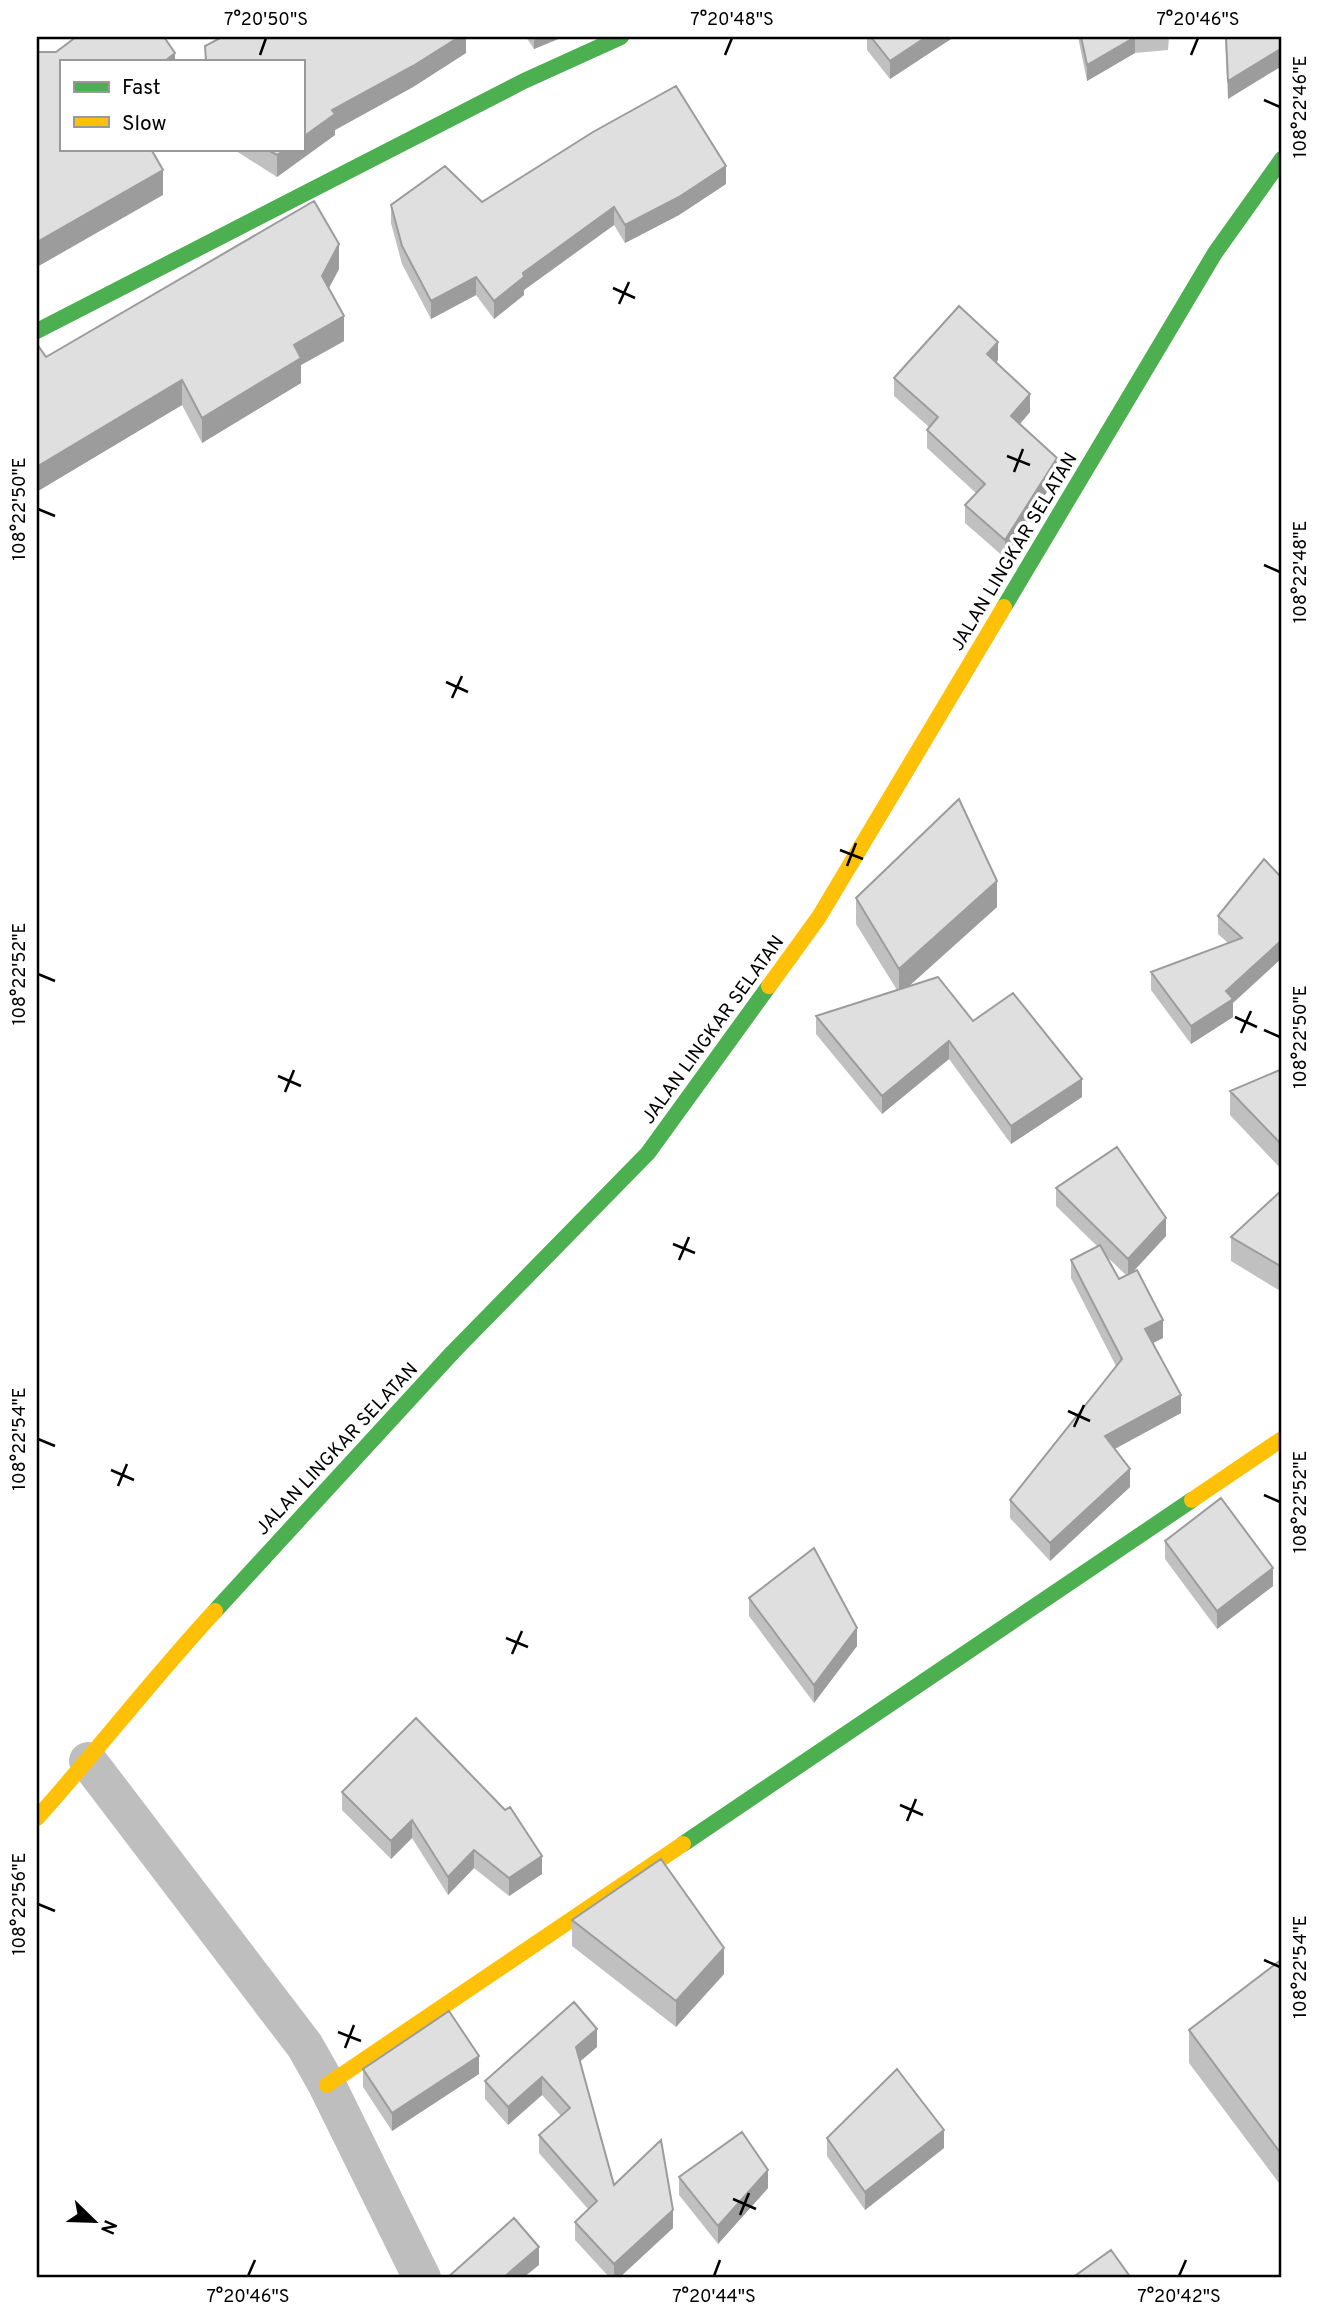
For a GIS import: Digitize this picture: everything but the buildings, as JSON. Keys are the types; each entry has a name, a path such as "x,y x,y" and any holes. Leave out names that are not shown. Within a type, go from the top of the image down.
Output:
{"street":[{"path":"37,331 524,81 621,37"},
{"name":"JALAN LINGKAR SELATAN","path":"37,1818 88,1761 158,1672 416,1392 648,1153 819,917 1215,253 1282,159"},
{"path":"327,2085 1282,1439"},
{"path":"88,1761 304,2046 327,2085 422,2278"}],"traffic: fast":[{"path":"37,331 524,81 621,37"},
{"path":"1004,607 1215,253 1282,159"},
{"path":"215,1611 453,1352 648,1153 769,986"},
{"path":"683,1844 1192,1500"}],"traffic: slow":[{"path":"769,986 819,917 1004,607"},
{"path":"1192,1500 1282,1439"},
{"path":"37,1818 215,1611"},
{"path":"327,2085 683,1844"}]}
